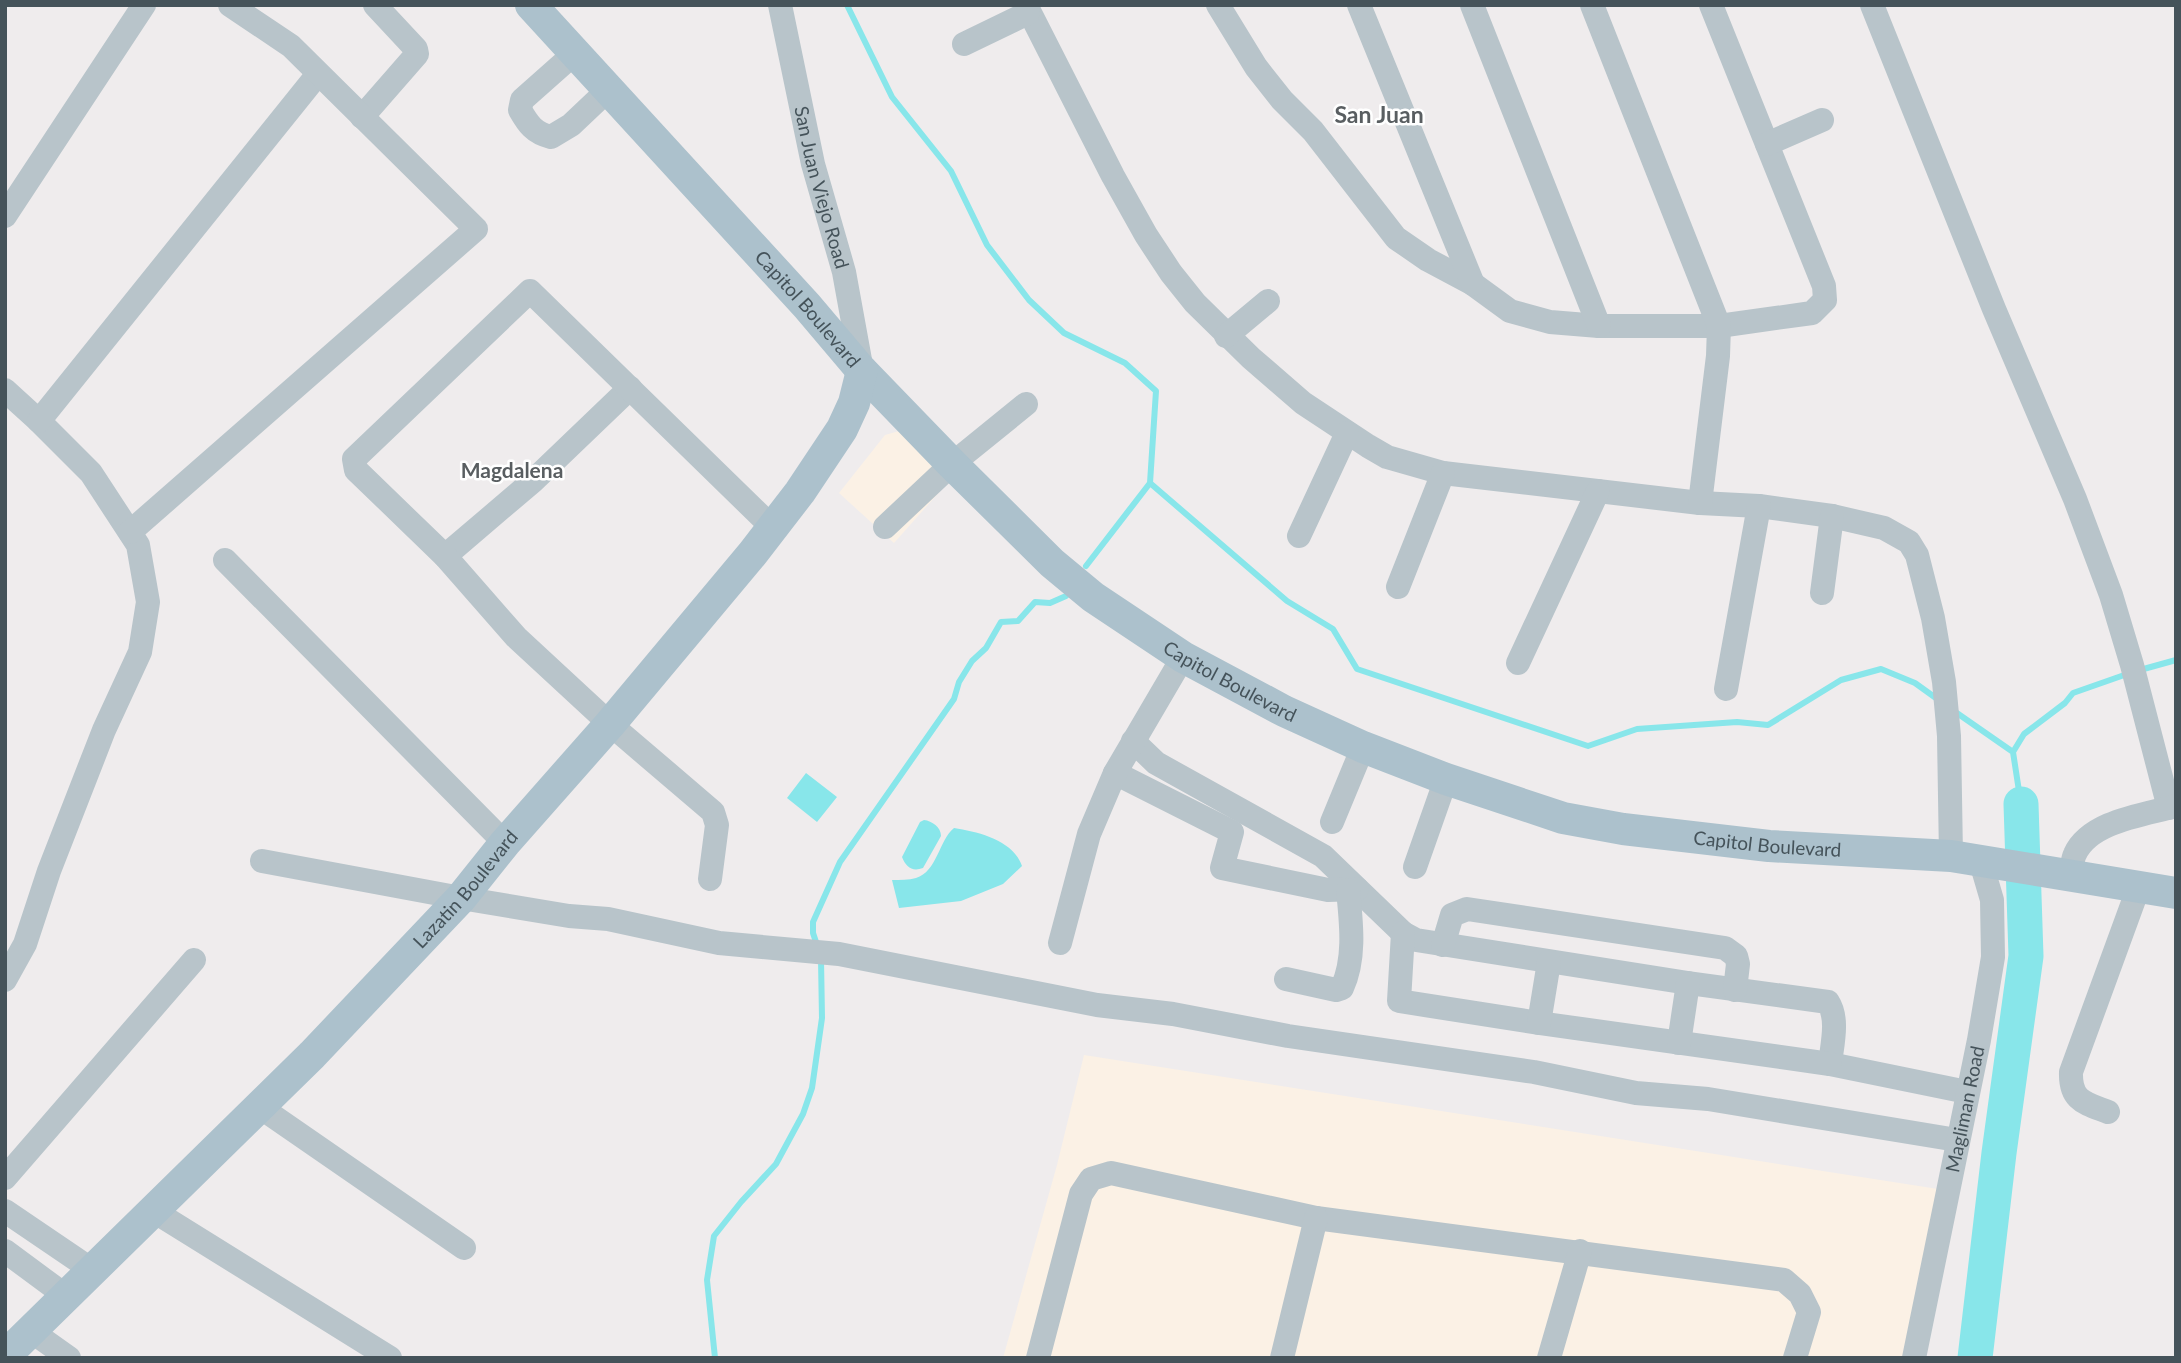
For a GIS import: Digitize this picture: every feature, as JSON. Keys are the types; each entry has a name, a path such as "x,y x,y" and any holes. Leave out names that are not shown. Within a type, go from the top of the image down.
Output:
{"main road":[{"name":"Capitol Boulevard","path":"531,5 807,306 862,371 952,464 1052,564 1093,597 1183,657 1284,711 1363,747 1446,779 1563,818 1623,829 1769,846 1976,859 2176,893"},
{"name":"Lazatin Boulevard","path":"14,1344 260,1107 461,898 773,528 842,429 854,403 862,371"}],"street":[{"path":"5,216 144,5"},
{"path":"130,532 476,229 291,46 230,5"},
{"path":"362,117 417,54 416,49 375,5"},
{"name":"San Juan Viejo Road","path":"780,5 816,175 844,272 862,371"},
{"path":"1218,5 1255,67 1282,100 1313,131 1396,238 1428,260 1473,284 1510,311 1550,322 1599,326 1719,327 1812,313 1825,300 1824,286 1711,5"},
{"path":"1359,5 1473,284"},
{"path":"1472,5 1599,326"},
{"path":"1592,5 1719,327 1718,356 1700,503"},
{"path":"1872,5 1999,321 2075,499 2111,595 2172,807 2104,827 2088,836 2060,873"},
{"path":"964,44 1027,9 1146,235 1171,273 1226,336 1303,403 1348,433 1387,457 1443,473 1832,516 1822,593"},
{"path":"575,53 522,100 520,110 529,125 539,134 551,137 571,124 608,90"},
{"path":"39,421 318,74"},
{"path":"1767,144 1822,120"},
{"path":"710,879 717,825 715,814 610,724 516,636 445,555 356,470 354,458 530,291 773,528"},
{"path":"1226,336 1268,302"},
{"path":"445,555 533,481 630,388"},
{"path":"5,390 91,473 138,545 148,602 140,652 104,730 49,871 25,944 5,980"},
{"path":"885,527 952,464 1026,404"},
{"path":"1299,536 1348,433"},
{"path":"1398,587 1443,473"},
{"path":"1518,663 1598,491"},
{"path":"1726,689 1759,506"},
{"name":"Magliman Road","path":"1832,516 1891,531 1909,542 1917,555 1933,618 1944,682 1949,736 1976,859 1992,900 1993,957 1914,1358"},
{"path":"225,560 505,843"},
{"path":"1060,943 1089,834 1115,773 1183,657"},
{"path":"1133,741 1156,763 1323,856 1353,889 1404,933 1416,940 1828,1002 1834,1019 1830,1064"},
{"path":"1332,822 1363,747"},
{"path":"1115,773 1232,832 1222,868 1328,890 1353,889"},
{"path":"1415,867 1446,779"},
{"path":"262,861 461,898 569,916 608,919 719,943 839,954 1097,1005 1173,1014 1288,1036 1534,1072 1636,1093 1708,1099 1957,1140"},
{"path":"2108,1112 2081,1102 2075,1095 2071,1072 2139,886"},
{"path":"1286,979 1336,990 1342,988 1346,980 1352,934 1353,889"},
{"path":"1443,944 1452,915 1467,909 1725,948 1736,956 1738,964 1735,990"},
{"path":"1404,933 1399,1001 1830,1064 1967,1092"},
{"path":"5,1178 194,960"},
{"path":"1539,1023 1549,961"},
{"path":"1679,1043 1688,983"},
{"path":"260,1107 464,1248"},
{"path":"1038,1358 1081,1194 1091,1180 1111,1173 1316,1218 1784,1280 1800,1294 1808,1312 1795,1358"},
{"path":"152,1210 390,1358"},
{"path":"5,1211 92,1270"},
{"path":"1282,1358 1316,1218"},
{"path":"5,1251 66,1296"},
{"path":"1549,1358 1580,1251"},
{"path":"14,1344 69,1358"}],"shaded area":[{"path":"899,431 950,480 894,543 839,493 885,435"},
{"path":"1084,1055 1938,1189 1904,1358 1003,1358 1057,1165"}],"water":[{"path":"806,773 837,797 817,822 787,798"},
{"path":"924,820 936,825 941,836 923,868 913,869 902,857 920,822"},
{"path":"954,828 984,835 1003,844 1018,857 1022,866 1003,884 961,901 899,908 892,880 913,879 923,875"}],"waterway":[{"path":"847,5 892,97 951,171 987,245 1029,300 1064,333 1125,363 1156,391 1150,483 1287,601 1333,629 1357,669 1588,746 1637,729 1737,722 1768,725 1841,680 1881,669 1915,683 1940,701"},
{"path":"1086,566 1150,483"},
{"path":"817,945 813,922 840,862 954,699 959,682 972,661 986,648 1001,622 1018,621 1035,602 1050,603 1066,596"},
{"path":"2140,670 2176,660"},
{"path":"2021,804 2013,752 2024,734 2065,703 2073,693 2130,673"},
{"path":"1954,711 2013,752"},
{"path":"1975,1358 2026,956 2021,804"},
{"path":"715,1358 707,1280 714,1236 776,1164 803,1114 812,1088 822,1018 821,959"}],"district":[{"name":"San Juan","path":"1379,115"},
{"name":"Magdalena","path":"512,471"}]}
